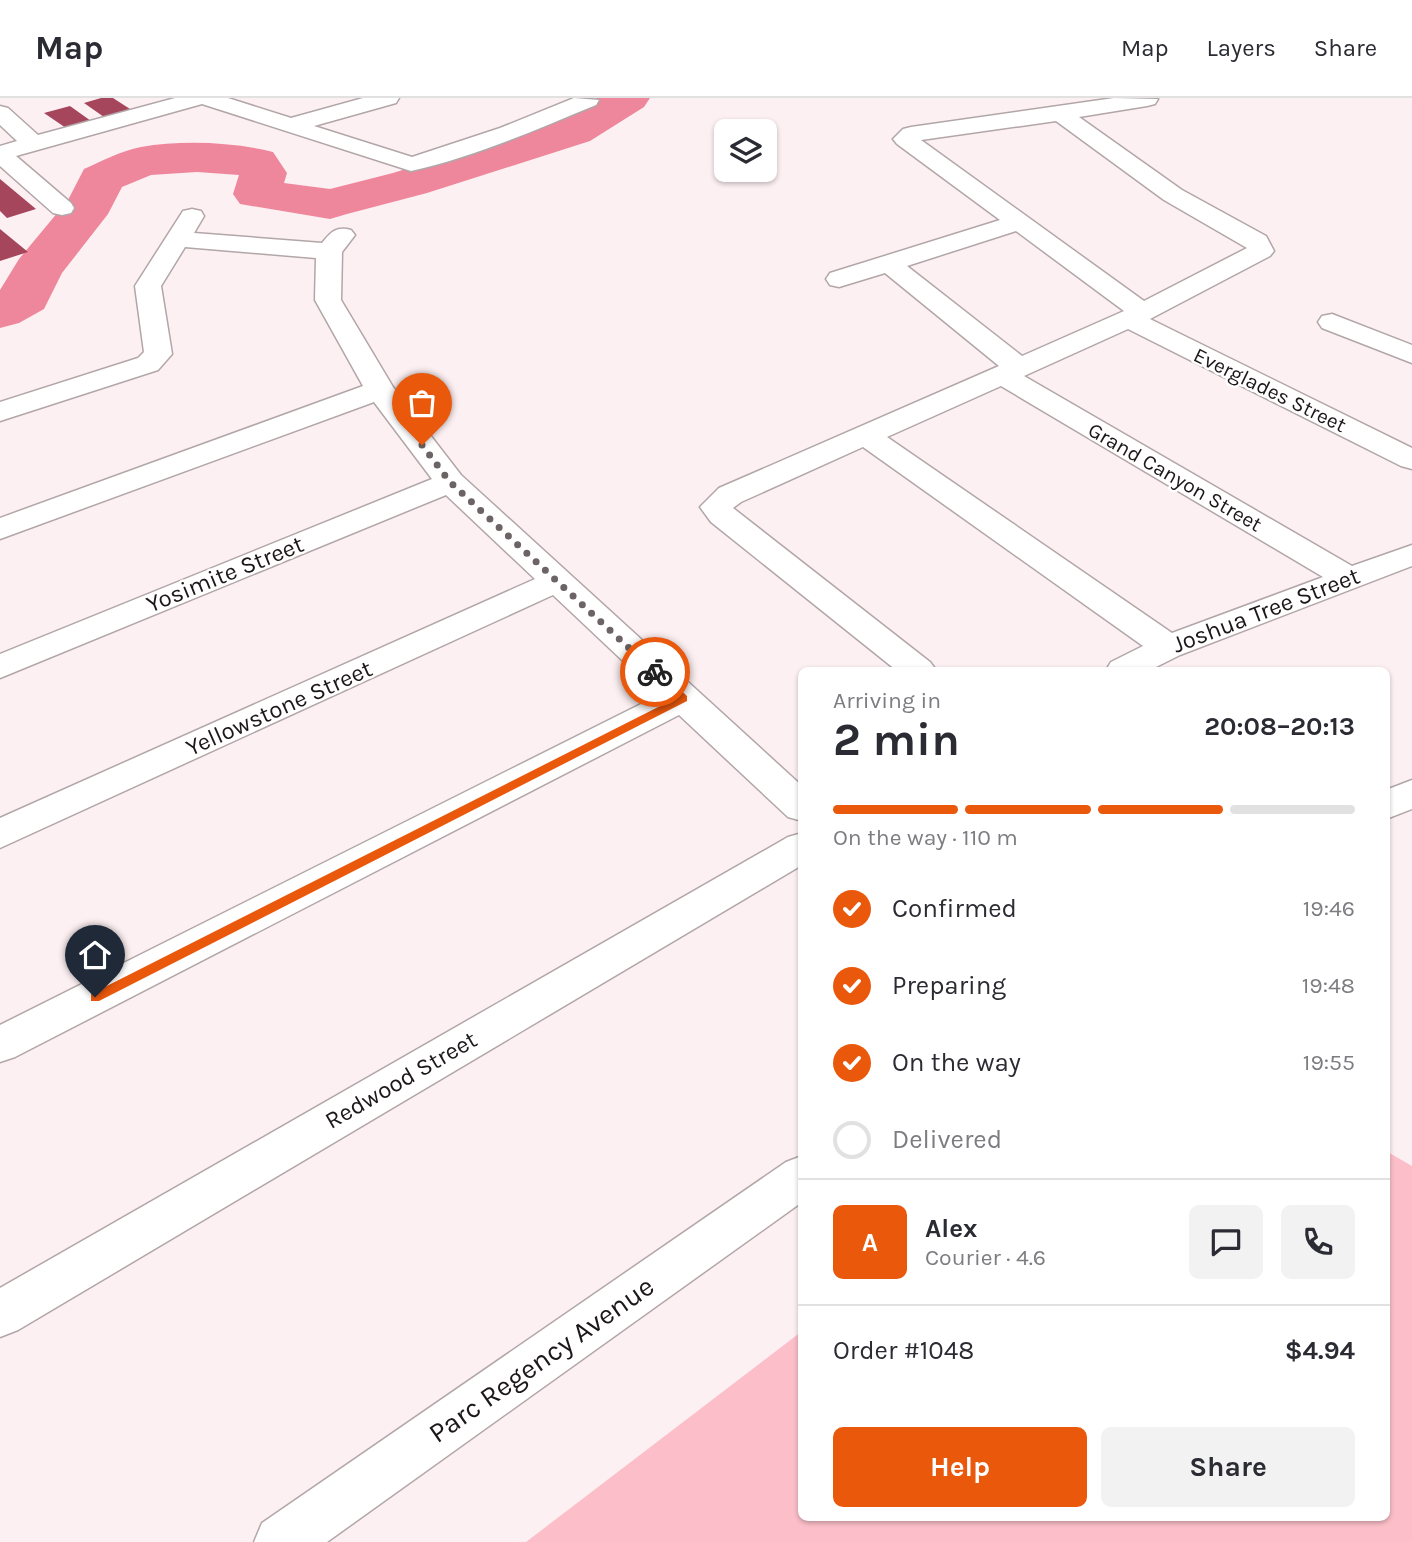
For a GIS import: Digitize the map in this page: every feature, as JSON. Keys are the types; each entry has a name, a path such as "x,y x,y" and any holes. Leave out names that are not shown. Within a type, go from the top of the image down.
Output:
{"street":[{"path":"0,153 160,103 200,98"},
{"path":"205,98 411,164 420,164 508,133 589,100"},
{"path":"288,126 388,98"},
{"path":"1060,114 1147,99"},
{"path":"13,106 33,143"},
{"path":"914,667 722,515 716,507 730,495 1135,315 1261,251 1262,248 1252,237 1173,195 1060,114"},
{"name":"Everglades Street","path":"1060,114 905,137 1135,315 1412,460"},
{"path":"0,153 62,208"},
{"path":"839,279 1017,223"},
{"path":"0,412 154,359 158,354 148,286 184,228 335,243 328,300 380,390 450,482 798,804"},
{"name":"Grand Canyon Street","path":"887,262 968,330 1011,371 1348,578"},
{"path":"1332,322 1412,355"},
{"path":"0,529 380,390"},
{"path":"864,434 1168,647"},
{"name":"Yosimite Street","path":"0,667 450,482"},
{"name":"Joshua Tree Street","path":"1129,667 1168,647 1412,555"},
{"name":"Yellowstone Street","path":"0,834 558,581"},
{"path":"0,1045 684,698"},
{"path":"1390,804 1412,793"},
{"name":"Redwood Street","path":"0,1314 798,849"},
{"name":"Parc Regency Avenue","path":"281,1542 798,1179"}],"shaded area":[{"path":"1390,1153 1412,1166 1412,1542 526,1542 798,1334 798,1521 1390,1521"}],"building":[{"path":"113,98 130,109 104,117 84,103"},
{"path":"70,106 91,121 66,128 44,113"},
{"path":"0,179 36,209 7,218 0,211"},
{"path":"0,229 28,252 0,261"}],"waterway":[{"path":"0,312 25,298 37,270 91,204 101,179 143,161 197,158 256,162 263,173 257,194 330,204 410,183 574,131 628,98"}],"way so far":[{"path":"422,445 450,482 655,672"}],"route":[{"path":"95,997 684,698 655,672"}]}
